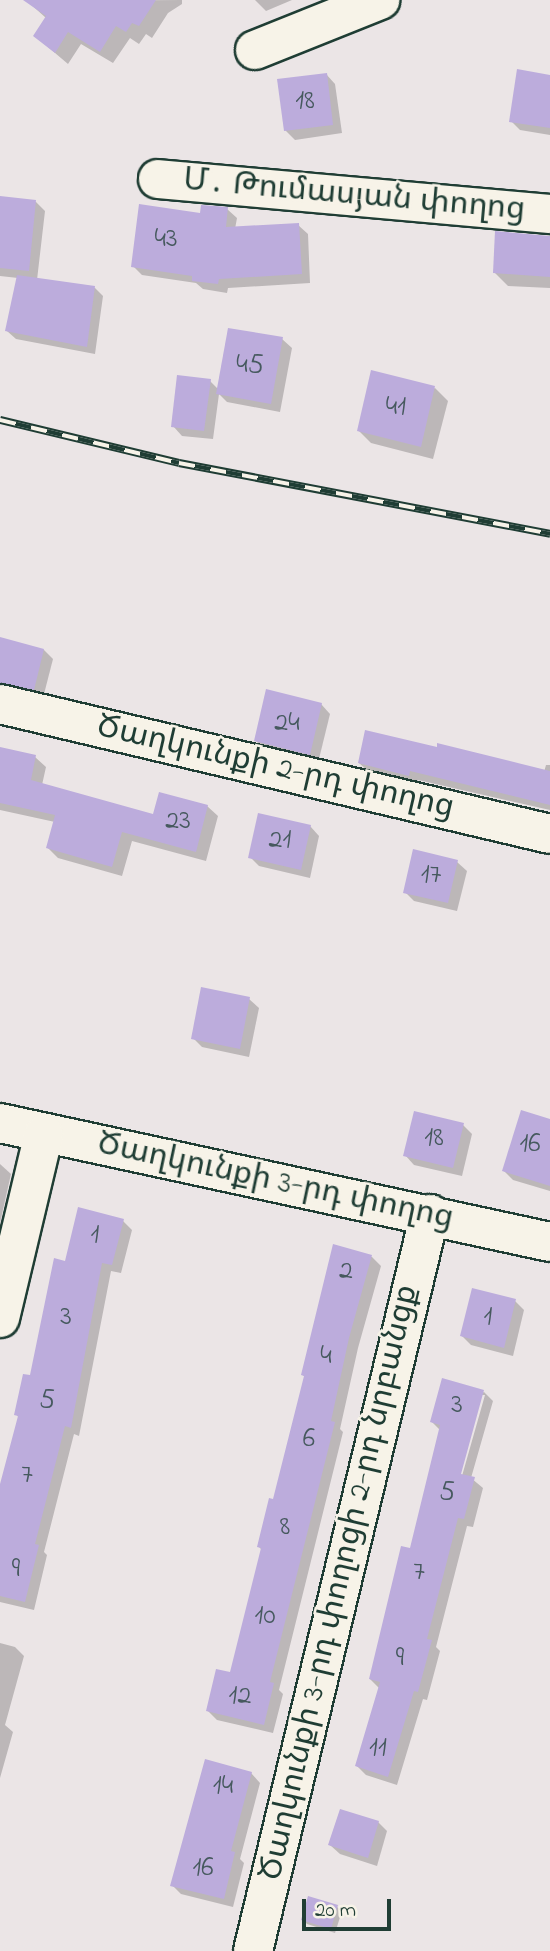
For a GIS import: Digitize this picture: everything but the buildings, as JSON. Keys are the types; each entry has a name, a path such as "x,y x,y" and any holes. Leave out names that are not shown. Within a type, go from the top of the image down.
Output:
{"street":[{"path":"255,50 380,0"},
{"name":"Մ․ Թումասյան փողոց","path":"158,179 550,214"},
{"name":"Ծաղկունքի 2-րդ փողոց","path":"0,704 550,834"},
{"name":"Ծաղկունքի 3-րդ փողոց","path":"0,1123 44,1135 430,1214 550,1242"},
{"path":"0,1318 44,1135"},
{"name":"Ծաղկունքի 3-րդ փողոցի 2-րդ նրբանցք","path":"253,1951 430,1214"}],"railway":[{"path":"0,420 179,463 550,534"}]}
